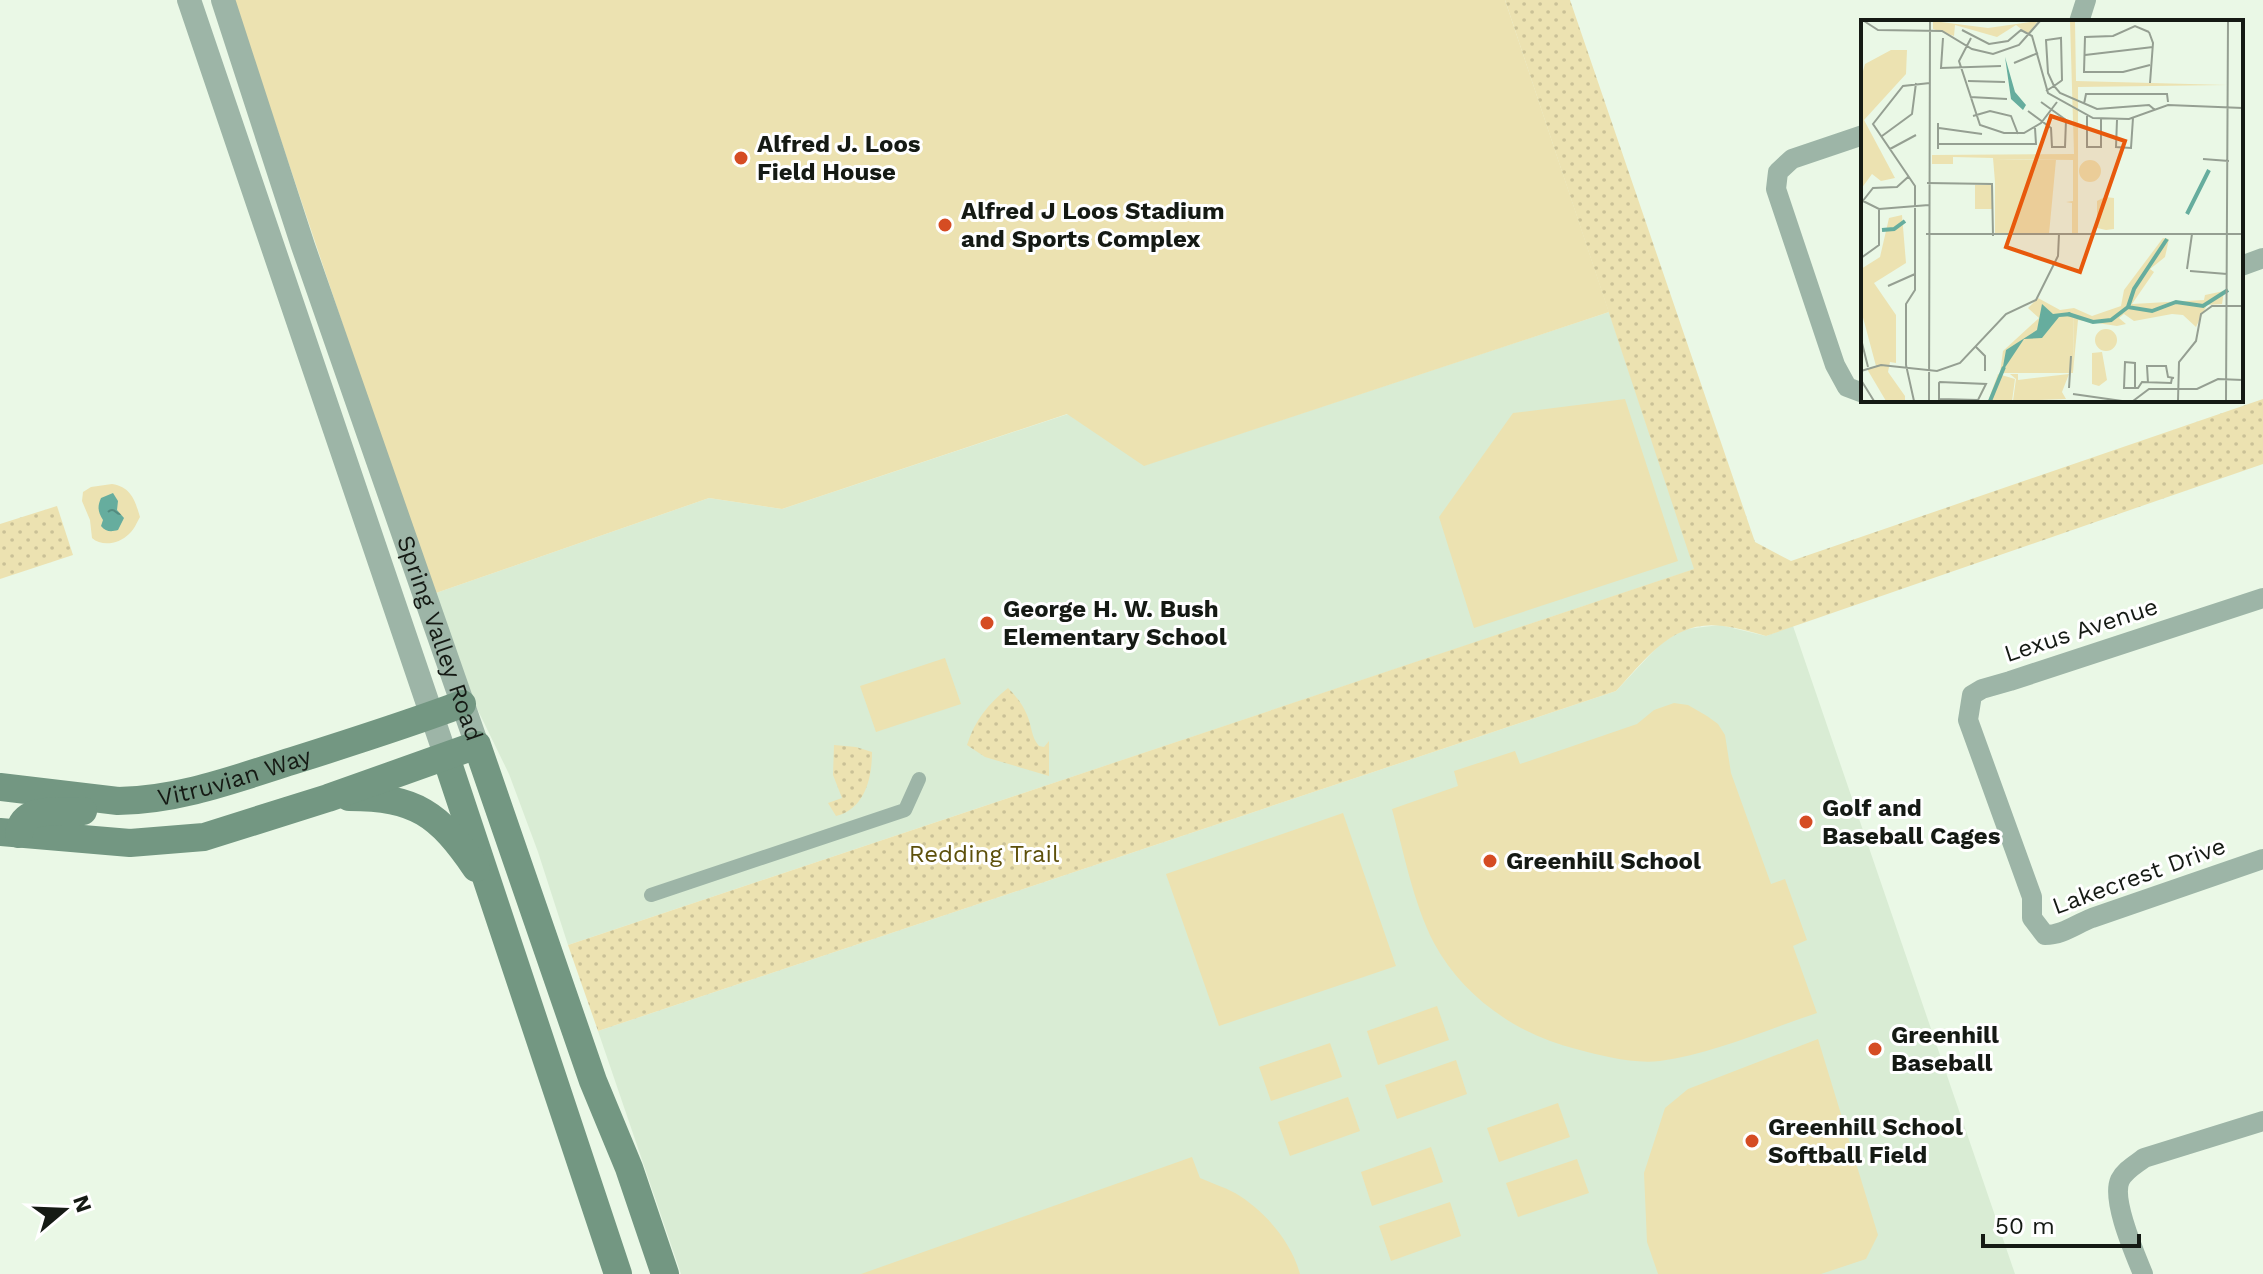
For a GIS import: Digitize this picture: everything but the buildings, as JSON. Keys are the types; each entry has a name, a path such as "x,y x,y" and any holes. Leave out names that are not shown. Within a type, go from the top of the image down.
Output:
{"main road":[{"name":"Vitruvian Way","path":"0,787 118,801 183,794 462,704"},
{"name":"Vitruvian Way","path":"10,833 130,843 204,837 328,798 477,745"},
{"name":"Spring Valley Road","path":"477,745 593,1081 629,1168 665,1274"},
{"name":"Spring Valley Road","path":"446,757 618,1274"},
{"path":"328,798 394,800 419,809 444,826 492,892"},
{"path":"10,833 35,813 86,811 118,801"},
{"path":"557,1094 593,1081"}],"street":[{"name":"Spring Valley Road","path":"189,0 446,757"},
{"name":"Spring Valley Road","path":"223,0 303,246 477,745"},
{"path":"2080,20 2086,0"},
{"path":"1861,136 1792,159 1778,172 1776,189 1835,365 1847,387 1861,392"},
{"path":"2243,265 2263,258"},
{"name":"Lexus Avenue","path":"2036,925 2032,918 2032,897 1968,720 1972,695 1982,689 2263,598"},
{"path":"651,895 905,810 919,779"},
{"name":"Lakecrest Drive","path":"2036,925 2045,935 2062,934 2092,918 2263,859"},
{"path":"2143,1274 2121,1214 2119,1183 2128,1170 2144,1158 2263,1121"}],"shaded area":[{"name":"George H. W. Bush Elementary School","path":"1609,312 1695,569 568,945 509,774 449,651 433,594 709,498 782,509 1068,414 1145,465"},
{"name":"Greenhill School","path":"1720,625 1766,636 1793,626 2015,1274 681,1274 598,1031 1616,691 1662,642 1686,629"}],"green space":[{"name":"Alfred J Loos Stadium and Sports Complex","path":"234,0 1505,0 1609,312 1144,466 1067,414 782,509 709,498 433,594"},
{"name":"Redding Trail","path":"1505,0 1570,0 1755,542 1791,561 2263,399 2263,464 1766,636 1723,626 1705,625 1689,629 1662,644 1616,691 598,1031 568,945 1694,569"},
{"path":"1625,399 1678,561 1474,628 1439,517 1513,413"},
{"path":"112,484 128,491 140,517 125,537 105,543 92,538 90,520 82,501 83,492 91,487"},
{"path":"57,506 73,555 0,579 0,524"},
{"path":"945,658 961,704 876,732 860,686"},
{"path":"1008,688 1029,719 1039,746 1044,747 1049,741 1049,776 985,757 967,745 983,713"},
{"path":"1674,703 1688,705 1707,716 1718,724 1725,735 1731,773 1771,884 1785,879 1807,940 1793,946 1817,1013 1700,1053 1660,1061 1607,1057 1554,1043 1513,1024 1494,1011 1476,997 1446,962 1420,911 1392,809 1458,786 1454,771 1515,751 1520,764 1637,724 1654,710"},
{"path":"834,745 872,752 868,782 860,800 854,807 836,816 828,803 842,798 833,775"},
{"path":"1343,813 1396,966 1219,1026 1166,874"},
{"path":"1437,1006 1449,1040 1378,1065 1367,1031"},
{"name":"Greenhill School Softball Field","path":"1818,1039 1878,1235 1866,1259 1821,1274 1658,1274 1647,1242 1644,1173 1665,1108 1688,1089"},
{"path":"1330,1043 1342,1077 1271,1101 1259,1067"},
{"path":"1456,1060 1467,1094 1397,1119 1385,1085"},
{"path":"1348,1097 1360,1131 1290,1156 1278,1122"},
{"path":"1558,1103 1570,1137 1499,1162 1487,1128"},
{"path":"1431,1147 1443,1182 1372,1206 1361,1172"},
{"path":"1192,1157 1200,1178 1235,1193 1266,1217 1283,1238 1300,1274 861,1274"},
{"path":"1577,1159 1589,1193 1518,1217 1506,1183"},
{"path":"1450,1202 1461,1236 1391,1261 1379,1226"}],"water":[{"path":"113,493 118,501 117,510 124,518 118,530 111,531 101,526 103,520 99,507 101,498"}],"place":[{"name":"Alfred J. Loos Field House","path":"741,158"},
{"name":"Alfred J Loos Stadium and Sports Complex","path":"945,225"},
{"name":"George H. W. Bush Elementary School","path":"987,623"},
{"name":"Golf and Baseball Cages","path":"1806,822"},
{"name":"Greenhill School","path":"1490,861"},
{"name":"Greenhill Baseball","path":"1875,1049"},
{"name":"Greenhill School Softball Field","path":"1752,1141"}]}
